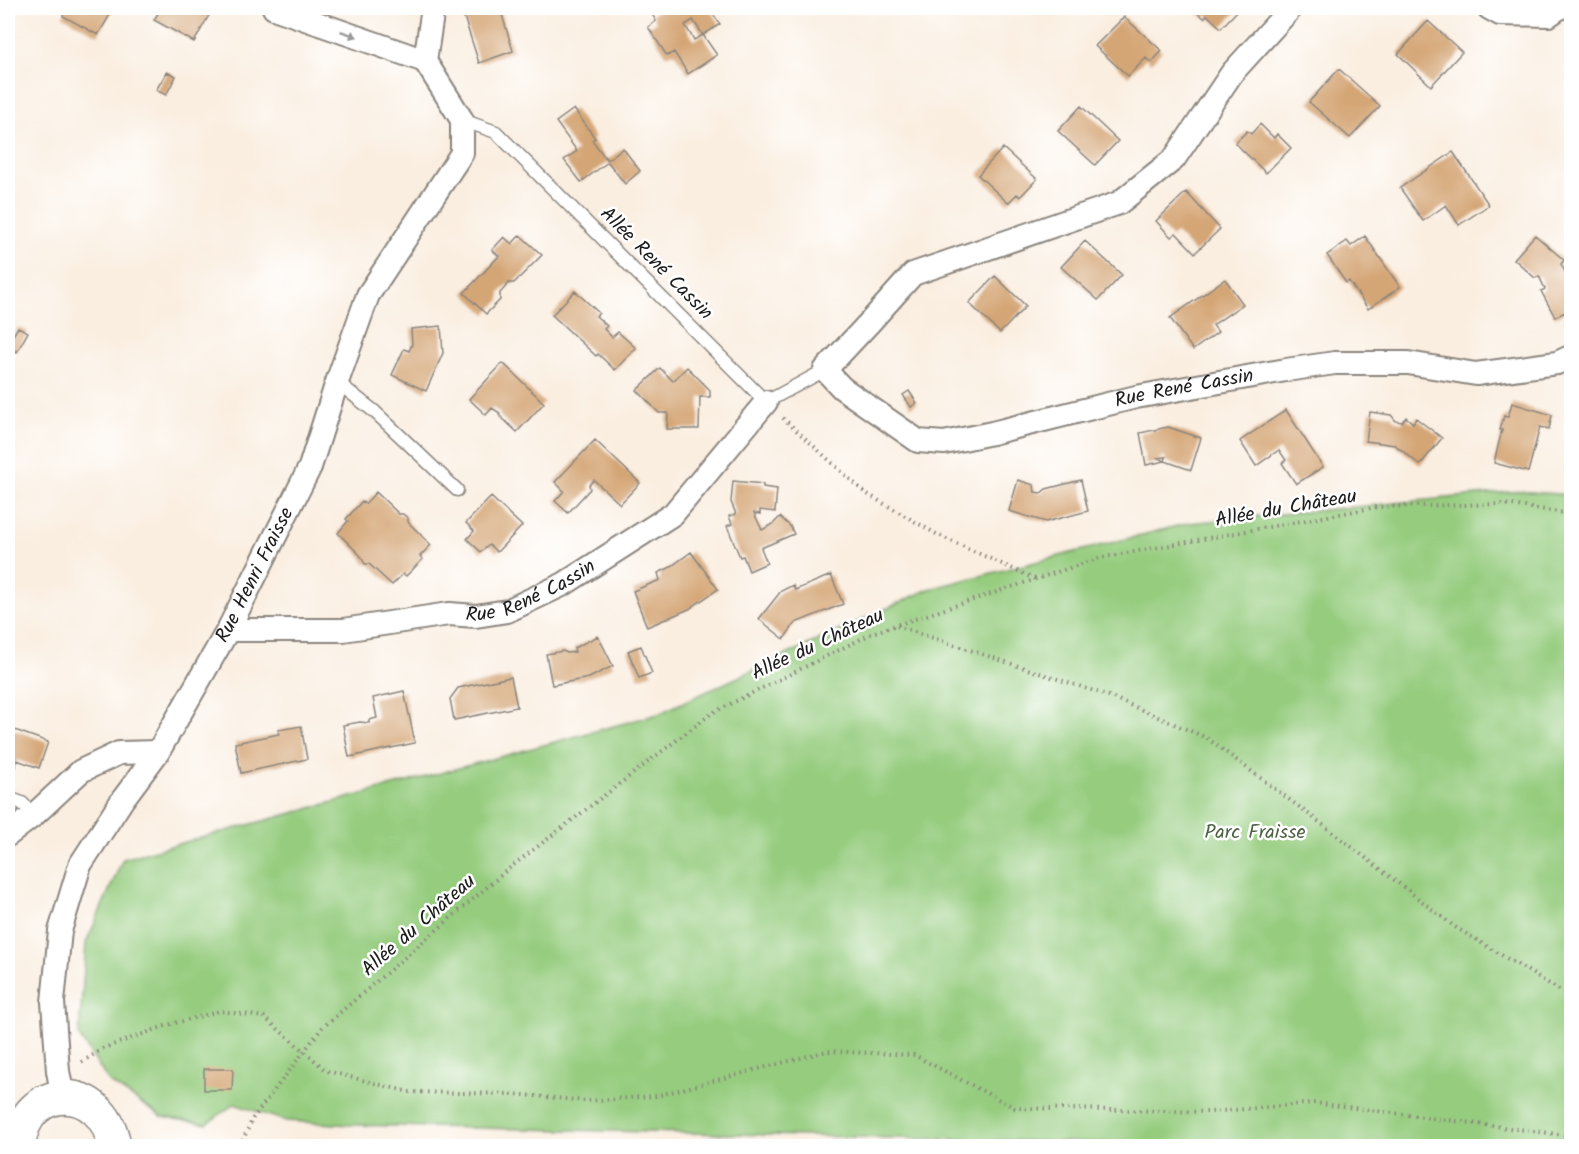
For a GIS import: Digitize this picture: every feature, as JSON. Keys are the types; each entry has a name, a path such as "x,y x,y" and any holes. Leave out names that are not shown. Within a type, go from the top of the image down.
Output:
{"main road":[{"path":"15,1145 27,1118 36,1108 49,1101 60,1084 80,1100 94,1107 105,1119 112,1134 114,1146"}],"street":[{"path":"274,8 425,60 462,120"},
{"path":"425,60 434,8"},
{"path":"825,370 913,274 1119,203 1174,159 1232,74 1291,8"},
{"path":"1489,8 1500,14 1549,15 1559,8"},
{"name":"Rue Henri Fraisse","path":"60,1084 52,1002 60,932 80,865 123,799 158,752 228,630 310,467 368,295 462,153 462,120"},
{"name":"Rue René Cassin","path":"825,370 842,388 918,441 944,443 1136,397 1335,363 1408,363 1476,374 1557,363 1572,356"},
{"name":"Rue René Cassin","path":"228,630 343,630 449,614 476,616 507,611 564,584 674,514 766,402"},
{"path":"8,835 34,815 81,771 119,753 158,752"}],"lane":[{"name":"Allée René Cassin","path":"462,120 496,132 766,402"},
{"path":"766,402 825,370"},
{"path":"337,382 375,412 457,490"},
{"path":"8,798 22,803 34,815"}],"path":[{"path":"766,402 864,492 938,535 1036,579"},
{"name":"Allée du Château","path":"240,1146 253,1118 322,1028 507,870 712,712 875,632 1100,558 1377,507 1505,504 1572,514"},
{"path":"896,625 1109,696 1207,738 1455,927 1572,995"},
{"path":"60,1084 82,1062 104,1048 168,1025 220,1011 264,1017 327,1071 409,1092 513,1094 587,1101 656,1096 827,1051 914,1056 1015,1108 1210,1112 1315,1103 1572,1136"}],"green space":[{"name":"Parc Fraisse","path":"1519,491 1571,495 1571,1146 1223,1146 352,1125 286,1121 234,1104 207,1124 162,1117 109,1082 79,1036 86,943 123,859 658,714 929,589 1189,523"}],"building":[{"path":"67,8 114,8 98,35 63,16"},
{"path":"161,8 213,8 194,42 154,20"},
{"path":"489,8 500,8 513,51 479,63 464,17"},
{"path":"663,8 709,8 720,24 703,35 717,55 688,74 674,52 667,56 648,27 656,21 652,14","holes":["693,20 703,35 694,40 685,25"]},
{"path":"1192,8 1240,8 1221,28 1207,15 1204,18"},
{"path":"1124,17 1162,51 1151,63 1146,58 1128,76 1095,46"},
{"path":"1428,21 1462,52 1431,86 1398,54"},
{"path":"1339,69 1380,106 1350,138 1309,102"},
{"path":"167,72 176,76 166,95 156,90"},
{"path":"1081,106 1118,141 1095,165 1058,131"},
{"path":"574,109 595,138 592,140 607,160 623,148 640,171 625,184 608,162 581,182 564,160 577,151 556,122"},
{"path":"1260,124 1274,138 1277,134 1291,148 1266,173 1235,143 1247,131 1251,134"},
{"path":"1003,148 1037,179 1020,197 1017,194 1008,203 978,175"},
{"path":"1453,152 1489,205 1459,225 1446,205 1423,221 1400,188"},
{"path":"1186,192 1220,229 1195,253 1176,233 1171,237 1156,221"},
{"path":"520,235 542,255 514,283 509,283 500,293 500,300 486,314 464,293 499,256 492,250 504,237 512,244"},
{"path":"1535,235 1564,260 1561,264 1568,277 1572,277 1572,309 1555,317 1541,291 1545,289 1539,276 1535,278 1514,259"},
{"path":"1365,236 1400,287 1368,309 1327,255 1347,241 1351,246"},
{"path":"1085,241 1122,275 1098,300 1061,267"},
{"path":"995,276 1026,306 1000,333 969,303"},
{"path":"1225,279 1243,304 1213,325 1218,332 1193,350 1170,318"},
{"path":"575,291 599,313 596,316 607,326 604,329 612,337 618,332 636,348 615,370 598,354 596,356 552,315"},
{"path":"441,326 443,353 426,391 392,375 404,349 409,351 412,344 411,329"},
{"path":"18,327 28,332 17,352 8,344"},
{"path":"503,363 544,403 517,432 499,415 500,413 492,408 486,415 469,399"},
{"path":"687,367 710,390 710,397 700,397 699,429 667,429 668,413 659,413 637,390 660,368 673,381"},
{"path":"909,391 917,403 911,407 903,395"},
{"path":"1512,403 1552,415 1549,429 1540,427 1528,472 1494,463 1504,416 1508,417"},
{"path":"1286,410 1323,467 1296,484 1282,463 1286,460 1279,450 1256,466 1240,441"},
{"path":"1370,412 1391,415 1396,421 1402,422 1406,417 1413,423 1416,418 1442,438 1420,465 1395,445 1366,441"},
{"path":"1168,427 1201,438 1191,470 1165,461 1146,465 1140,433"},
{"path":"595,440 640,483 620,504 594,480 589,485 590,489 568,513 555,501 564,491 555,482"},
{"path":"1018,480 1034,485 1035,492 1041,493 1046,489 1081,480 1088,511 1046,522 1009,511"},
{"path":"733,481 763,484 763,487 777,489 775,512 760,510 760,514 754,513 762,530 780,517 790,526 794,534 761,548 767,563 749,571 743,556 740,557 727,526 732,524 729,516 736,514 731,502"},
{"path":"376,492 399,514 408,518 408,522 431,545 420,556 423,559 406,576 403,574 392,585 369,564 365,564 360,555 338,533 348,521 346,519 362,501 365,504"},
{"path":"491,497 522,526 497,552 489,545 481,552 467,539 474,531 466,523"},
{"path":"691,552 718,589 689,609 647,627 633,591 660,580 658,573"},
{"path":"831,575 843,604 795,623 784,639 759,619 781,591 793,585 795,590"},
{"path":"598,636 613,666 589,678 552,685 546,654 563,651 575,652 574,648"},
{"path":"641,646 652,673 639,678 628,651"},
{"path":"511,677 517,707 454,720 450,699 458,688"},
{"path":"404,691 415,743 349,757 343,725 369,723 369,720 377,718 373,698"},
{"path":"301,726 307,759 241,773 235,743 279,734 278,730"},
{"path":"12,729 48,742 39,768 17,760 15,767 8,765 8,743"},
{"path":"204,1069 233,1069 232,1090 204,1090"}]}
